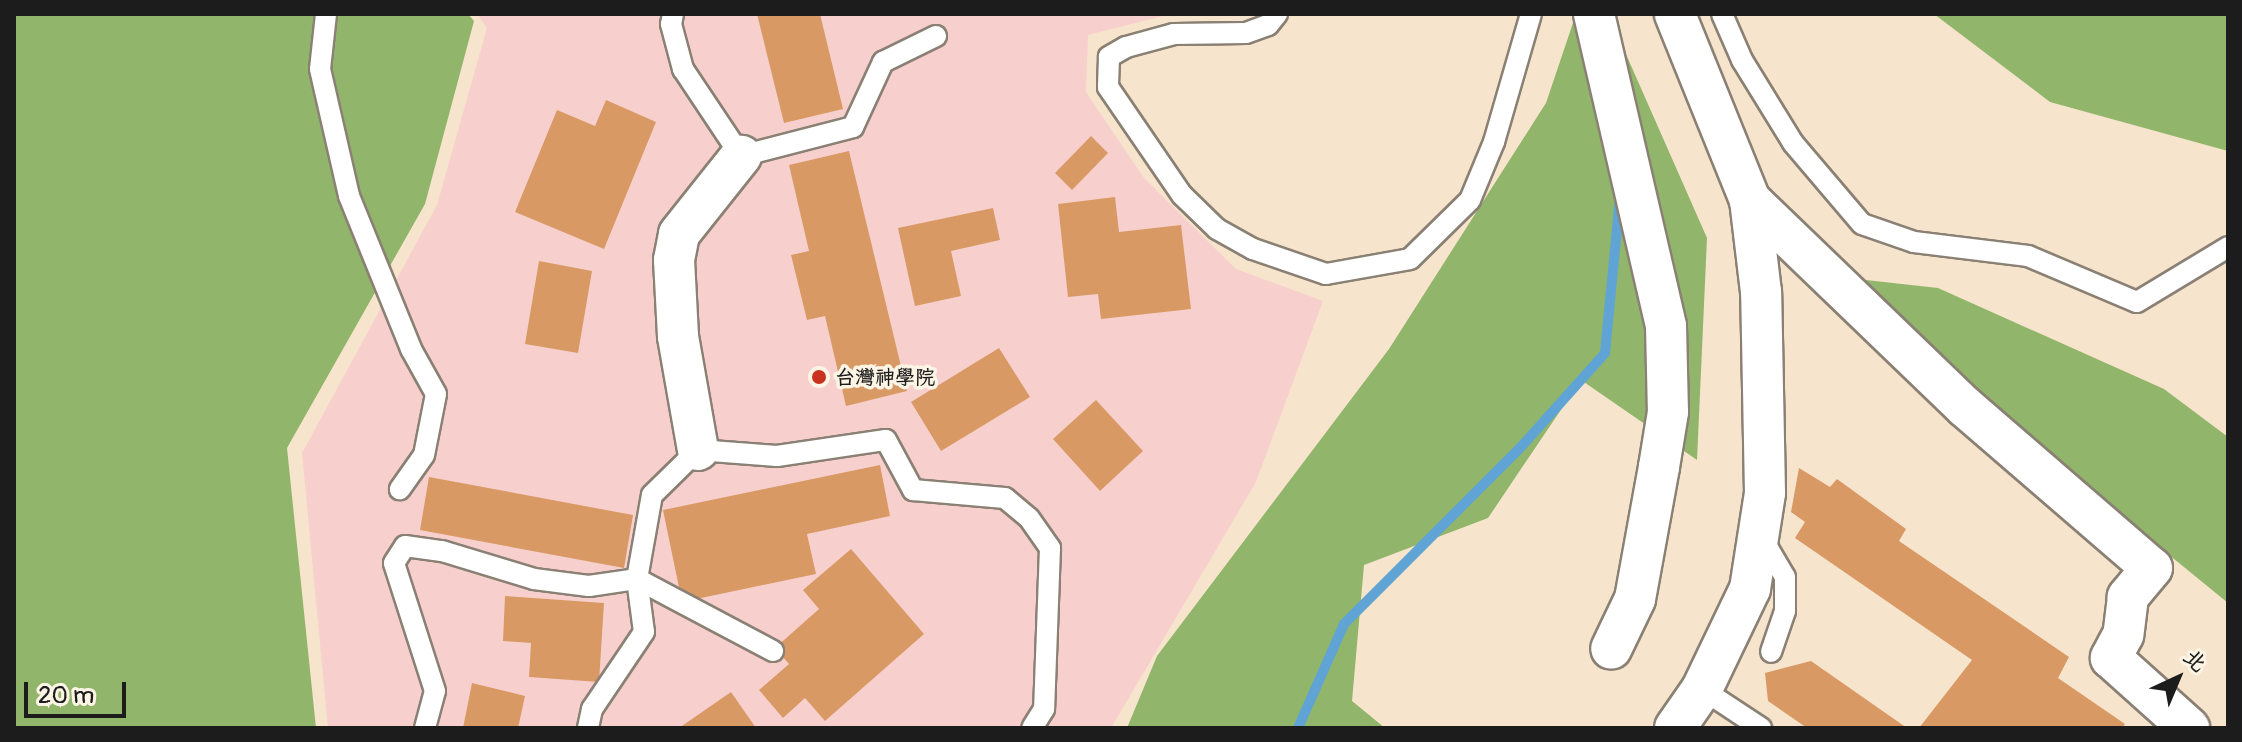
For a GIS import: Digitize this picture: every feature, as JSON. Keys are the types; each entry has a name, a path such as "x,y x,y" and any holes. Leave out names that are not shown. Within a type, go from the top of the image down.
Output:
{"street":[{"path":"1594,14 1666,326 1668,412 1659,467 1635,599 1611,649"},
{"path":"1675,14 1750,200 1761,292 1769,513 1750,589 1702,689 1675,728"},
{"path":"698,450 678,336 674,260 679,234 741,156"},
{"path":"1750,200 1964,406 2152,568 2128,597 2123,635 2111,658 2189,728"}],"lane":[{"path":"326,14 320,69 349,196 411,349 436,394 424,455 400,489"},
{"path":"673,14 683,69 741,156 853,127 883,62 936,36"},
{"path":"1277,14 1268,25 1246,33 1174,34 1126,47 1109,57 1108,87 1182,195 1217,229 1253,249 1326,274 1410,259 1470,200 1494,142 1531,14"},
{"path":"1722,14 1742,60 1793,143 1862,224 1914,242 2028,256 2137,302 2228,247"},
{"path":"588,728 592,709 644,632 637,579 652,495 698,450 777,456 886,440 913,490 1005,498 1029,518 1050,548 1044,709 1032,728"},
{"path":"1769,513 1785,577 1785,611 1771,652"},
{"path":"425,728 435,691 394,563 405,546 534,579 589,586 637,579 773,651"},
{"path":"1702,689 1761,728"}],"shaded area":[{"name":"台灣神學院","path":"477,14 1171,14 1088,35 1086,92 1144,178 1236,269 1323,301 1256,482 1111,728 328,728 302,453 437,205 487,28"}],"green space":[{"path":"14,14 468,14 474,21 425,204 287,448 316,728 14,728"},
{"path":"1576,14 1614,27 1707,238 1697,460 1581,380 1488,518 1364,565 1352,701 1385,728 1127,728 1157,656 1389,349 1546,103"},
{"path":"1934,14 2228,14 2228,151 2050,102"},
{"path":"1848,278 1938,288 2164,389 2228,437 2228,603 1971,393"}],"building":[{"path":"757,14 820,14 843,109 784,123"},
{"path":"606,100 656,122 604,249 515,212 557,110 595,126"},
{"path":"1091,136 1108,153 1072,190 1055,173"},
{"path":"849,151 907,391 846,406 825,316 807,320 791,255 809,251 789,165"},
{"path":"1115,197 1119,232 1181,225 1191,309 1101,319 1098,294 1068,297 1058,204"},
{"path":"993,208 1000,240 951,251 961,296 915,306 898,228"},
{"path":"539,261 592,271 578,353 525,344"},
{"path":"999,348 1030,397 941,451 911,402"},
{"path":"1096,400 1143,451 1100,491 1053,439"},
{"path":"880,465 890,516 807,534 816,574 682,602 663,510"},
{"path":"1799,468 1830,487 1837,479 1906,529 1899,541 2069,657 2058,678 2125,724 2122,728 1919,728 1972,660 1795,538 1805,522 1791,512"},
{"path":"429,477 633,515 624,568 420,530"},
{"path":"851,549 924,634 825,721 805,698 783,718 759,690 789,664 775,648 819,609 803,590"},
{"path":"505,596 604,603 599,682 529,677 531,643 503,641"},
{"path":"1811,661 1907,728 1807,728 1768,701 1765,673"},
{"path":"472,683 525,696 518,728 463,728"},
{"path":"731,692 756,728 679,728"}],"waterway":[{"path":"1298,728 1344,624 1519,449 1605,353 1620,198"}],"place":[{"name":"台灣神學院","path":"819,377"}]}
